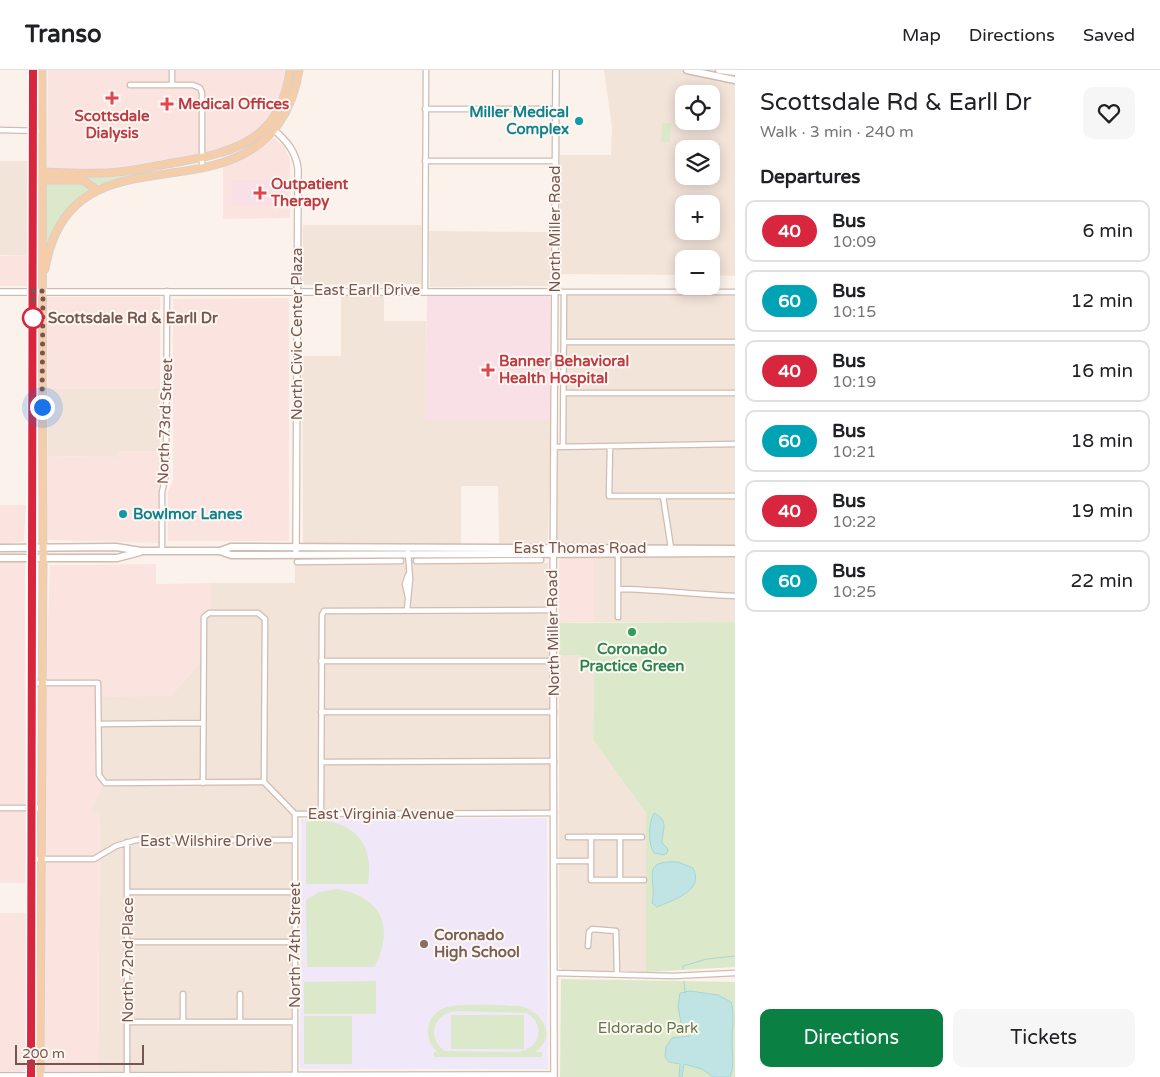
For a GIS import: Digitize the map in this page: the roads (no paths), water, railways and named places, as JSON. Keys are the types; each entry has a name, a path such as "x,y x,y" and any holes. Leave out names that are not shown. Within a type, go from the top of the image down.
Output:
{"main road":[{"path":"31,1077 33,70"},
{"path":"40,1077 43,558 42,70"},
{"path":"88,182 92,176 108,176 202,159 234,150 248,142 267,124 285,94 290,70"},
{"path":"43,283 48,253 58,228 72,209 97,190 125,180 202,168 239,157 259,144 274,130 292,99 298,70"},
{"path":"687,70 735,80"},
{"path":"720,70 735,72"},
{"path":"33,176 123,172"},
{"path":"42,176 82,179 97,190"},
{"name":"East Thomas Road","path":"0,548 116,547 141,551 220,551 231,555 389,555"},
{"name":"East Thomas Road","path":"425,555 671,548 735,549"},
{"name":"East Thomas Road","path":"0,558 117,558 141,551"},
{"name":"East Thomas Road","path":"296,555 330,558 389,555 408,551 425,555 511,558 553,551 618,555 735,553"},
{"path":"32,657 42,657"}],"street":[{"path":"172,70 172,85"},
{"path":"425,291 426,70"},
{"name":"North Miller Road","path":"554,1076 553,551 556,70"},
{"path":"130,86 193,85 200,88 202,93 202,168"},
{"path":"426,109 556,110"},
{"name":"North Civic Center Plaza","path":"267,124 286,140 297,162 296,555"},
{"path":"0,130 42,131"},
{"path":"425,161 555,161"},
{"name":"East Earll Drive","path":"0,292 167,290 735,292"},
{"name":"North 73rd Street","path":"162,551 162,492 166,469 167,290"},
{"name":"North Miller Road","path":"563,447 564,292"},
{"path":"564,342 735,342"},
{"path":"564,393 735,393"},
{"path":"554,447 735,444"},
{"path":"610,446 610,496 735,496"},
{"path":"663,496 671,548"},
{"path":"408,551 408,575 410,579 408,610"},
{"name":"East Thomas Road","path":"389,555 401,561"},
{"name":"East Thomas Road","path":"416,561 425,555"},
{"path":"618,555 618,617"},
{"name":"East Thomas Road","path":"511,558 541,560"},
{"path":"618,589 661,590 700,595 735,596"},
{"path":"321,813 322,615 324,611 553,610"},
{"path":"31,683 98,683 99,775 102,782 108,784 203,783 264,782 265,619 262,615 250,613 206,614 204,617 203,783"},
{"path":"322,661 554,661"},
{"path":"321,712 554,712"},
{"path":"99,724 203,723"},
{"path":"321,762 554,762"},
{"name":"East Virginia Avenue","path":"264,782 296,814 554,814"},
{"path":"0,808 41,808"},
{"name":"North 74th Street","path":"295,1076 296,814"},
{"path":"568,837 642,837"},
{"path":"591,837 591,880 644,880"},
{"path":"620,838 620,880"},
{"name":"East Wilshire Drive","path":"31,859 94,858 128,842 295,840"},
{"name":"North 72nd Place","path":"127,1077 128,842"},
{"path":"554,862 591,861"},
{"path":"128,892 295,892"},
{"path":"588,946 589,932 592,929 616,931 618,973"},
{"path":"128,942 295,942"},
{"path":"555,973 618,973 673,976 735,973"},
{"path":"183,994 183,1022"},
{"path":"240,994 240,1022"},
{"path":"128,1022 295,1022"},
{"path":"0,1076 554,1076"}],"water":[{"path":"654,813 664,823 662,843 668,849 664,855 654,853 652,849 650,828"},
{"path":"666,862 678,862 693,868 696,876 695,883 686,894 657,907 652,903 652,873 654,868 658,864"},
{"path":"690,991 718,995 731,1002 733,1017 733,1064 730,1077 713,1077 702,1069 684,1064 682,1077 679,1077 680,1064 669,1062 665,1057 666,1047 672,1038 690,1036 692,1029 681,1023 678,1006 680,993"}],"waterway":[{"path":"683,969 683,966 707,959 735,956"},
{"path":"684,981 685,993"}],"place":[{"name":"Scottsdale Dialysis","path":"112,98"},
{"name":"Medical Offices","path":"167,104"},
{"name":"Miller Medical Complex","path":"579,121"},
{"name":"Outpatient Therapy","path":"260,193"},
{"name":"Scottsdale Rd & Earll Dr","path":"33,318"},
{"name":"Banner Behavioral Health Hospital","path":"488,370"},
{"name":"Bowlmor Lanes","path":"123,514"},
{"name":"Coronado Practice Green","path":"632,632"},
{"name":"Coronado High School","path":"424,944"}],"park label":[{"name":"Eldorado Park","path":"648,1028"}]}
